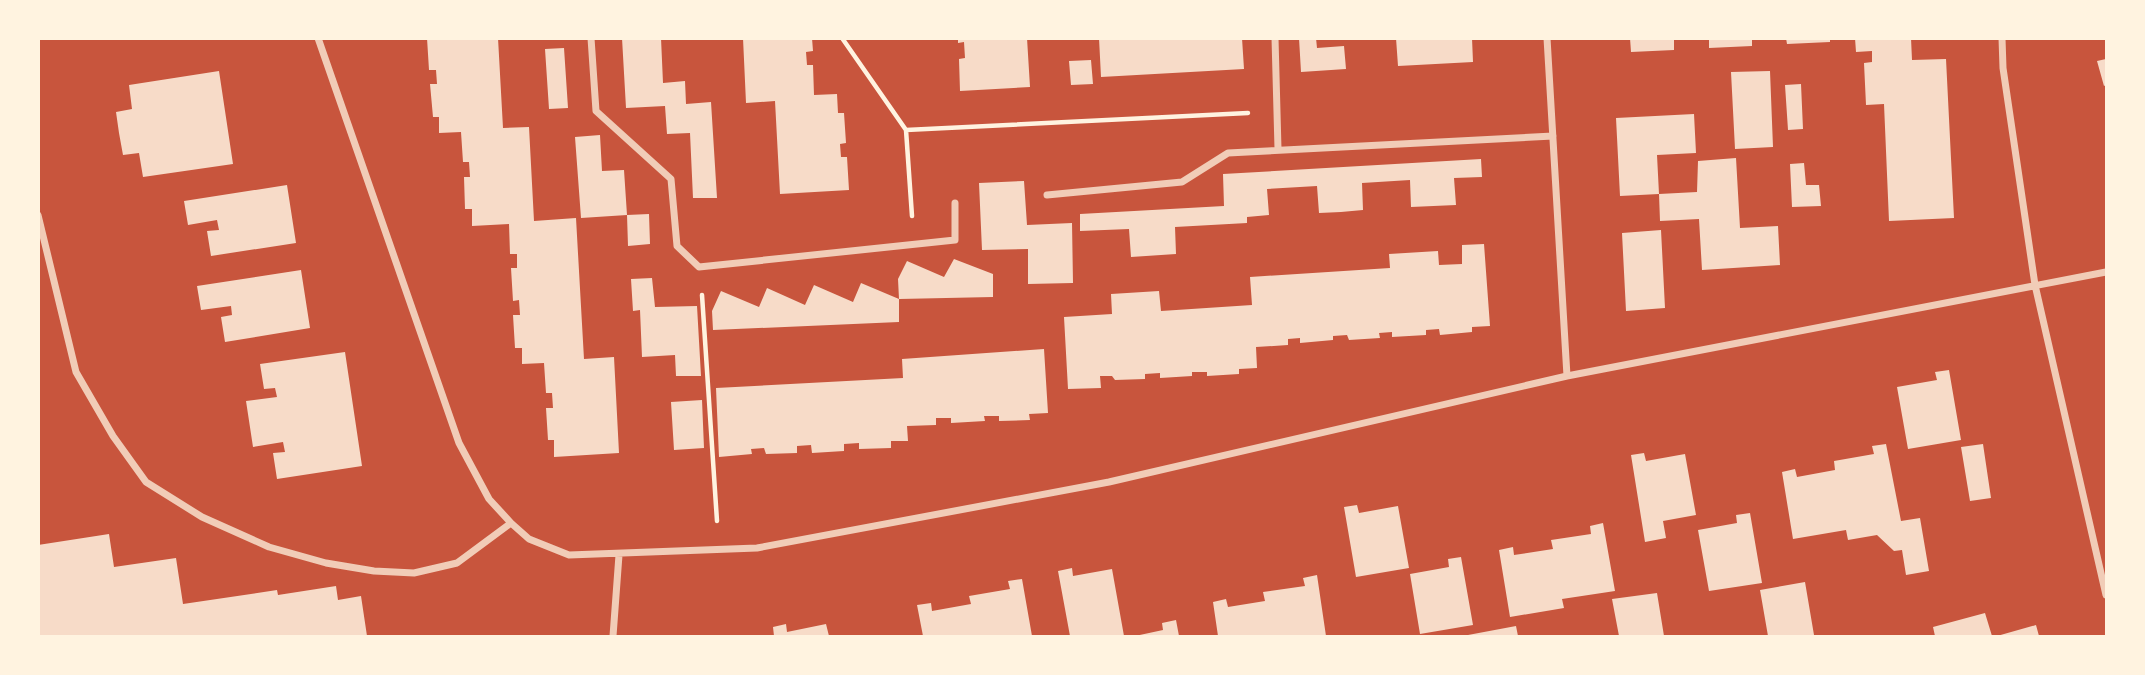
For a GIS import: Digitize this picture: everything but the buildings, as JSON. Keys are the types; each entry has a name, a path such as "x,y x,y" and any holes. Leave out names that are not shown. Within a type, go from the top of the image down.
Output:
{"street":[{"path":"318,38 459,443 489,499 511,523 529,539 569,555 757,548 1109,482 1567,376 2106,272"},
{"path":"591,38 596,111 671,179 677,246 699,267 955,240 955,203"},
{"path":"1275,38 1278,149"},
{"path":"1547,38 1567,376"},
{"path":"2002,38 2003,68 2035,285 2106,595"},
{"path":"1047,195 1182,182 1228,153 1553,136"},
{"path":"38,215 76,372 113,436 146,482 202,517 269,547 326,563 374,571 414,573 457,563 511,523"},
{"path":"613,636 620,555"}],"path":[{"path":"842,38 906,130 914,244"},
{"path":"906,130 1277,112"},
{"path":"699,267 719,550"}]}
